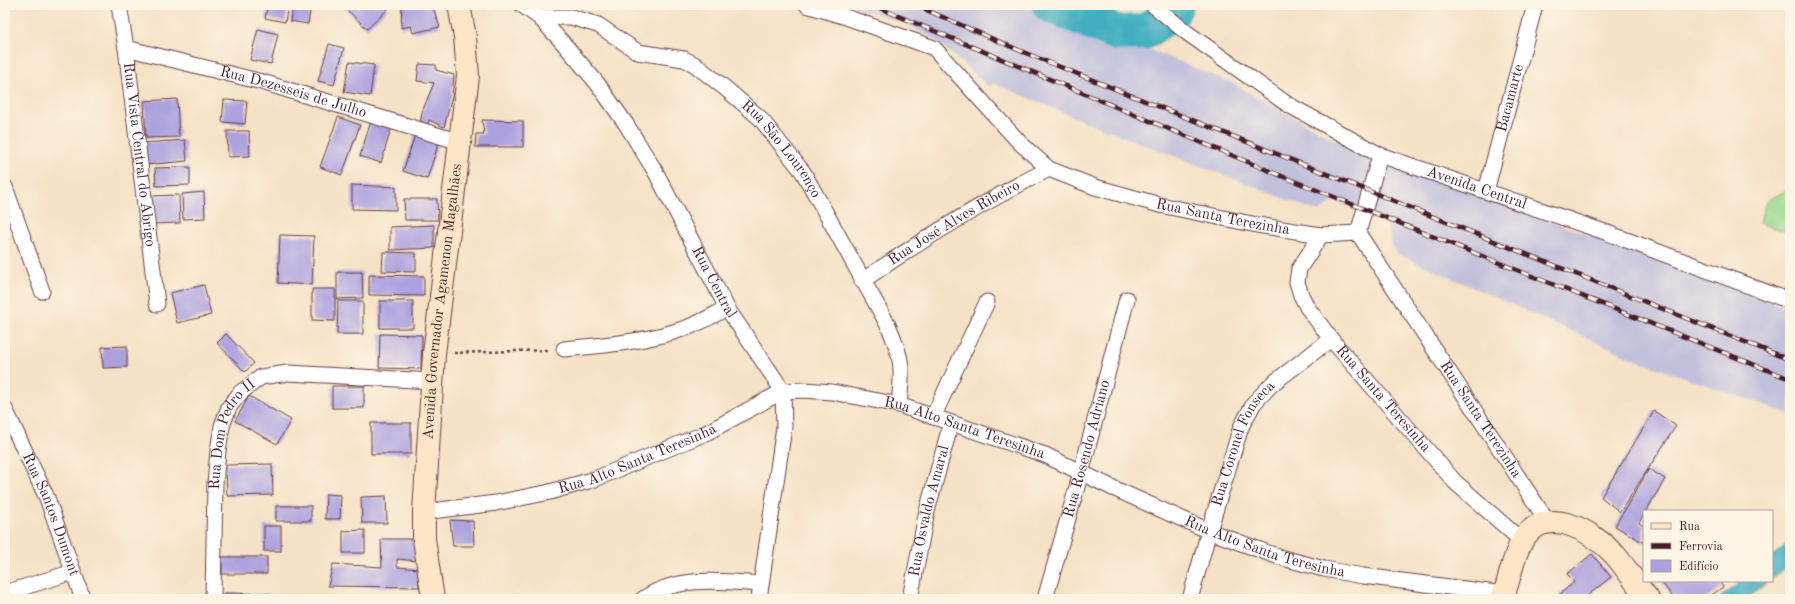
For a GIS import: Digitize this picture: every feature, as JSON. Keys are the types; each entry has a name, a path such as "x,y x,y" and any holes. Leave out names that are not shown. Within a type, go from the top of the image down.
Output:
{"main road":[{"name":"Avenida Governador Agamenon Magalhães","path":"433,599 424,539 424,512 434,354 468,76 465,37 459,5"},
{"path":"1503,596 1522,541 1532,529 1547,521 1565,523 1586,532 1614,555 1648,599"}],"street":[{"name":"Rua Vista Central do Abrigo","path":"119,5 126,48 157,304"},
{"name":"Rua Central","path":"522,5 539,17 597,82 626,124 655,171 727,308 783,391"},
{"name":"Rua Santa Terezinha","path":"807,5 934,48 1019,142 1049,169 1096,187 1160,205 1257,225 1321,235 1358,233 1547,521"},
{"name":"Bacamarte","path":"1486,191 1535,5"},
{"name":"Avenida Central","path":"1155,7 1186,32 1287,104 1380,155 1605,232 1790,301"},
{"name":"Rua São Lourenço","path":"539,17 571,17 598,25 638,52 684,59 694,64 719,83 760,118 802,172 888,325 898,348 902,369 899,405"},
{"name":"Rua Dezesseis de Julho","path":"126,48 262,82 460,142"},
{"path":"1358,233 1380,155"},
{"name":"Rua José Alves Ribeiro","path":"862,281 929,235 999,193 1049,169"},
{"path":"5,187 42,290"},
{"name":"Rua Santa Teresinha","path":"1321,235 1299,269 1297,282 1307,307 1331,339 1455,482 1522,541"},
{"name":"Rua Rosendo Adriano","path":"1045,599 1081,473 1127,299"},
{"path":"933,417 987,302"},
{"path":"564,349 618,344 661,336 687,328 727,308"},
{"name":"Rua Coronel Fonseca","path":"1190,599 1209,531 1242,427 1254,403 1272,384 1331,339"},
{"name":"Rua Dom Pedro II","path":"213,599 215,484 218,451 222,426 229,407 241,392 261,377 288,373 432,380"},
{"name":"Rua Alto Santa Teresinha","path":"424,512 511,500 550,492 595,479 706,433 783,391 804,390 832,392 899,405 1045,455 1209,531 1279,557 1324,569 1503,596"},
{"path":"759,599 784,427 783,391"},
{"name":"Rua Santos Dumont","path":"5,409 47,498 84,599"},
{"name":"Rua Osvaldo Amaral","path":"910,599 926,515 951,423"},
{"path":"5,593 73,572"},
{"path":"643,599 670,585 693,582 722,581 761,584"}],"path":[{"path":"434,354 564,349"}],"shaded area":[{"path":"848,5 1040,5 1232,83 1361,154 1564,226 1790,309 1790,414 1646,364 1395,253 1386,222 1334,201 1319,212 1091,124 993,83 989,87 936,40 909,25"}],"green space":[{"path":"1790,189 1790,233 1759,223 1766,201"}],"water":[{"path":"1790,542 1790,564 1773,578 1773,555"},
{"path":"1741,582 1768,582 1747,599 1718,599"}],"building":[{"path":"268,5 288,5 285,22 265,18"},
{"path":"293,5 311,5 308,24 290,21"},
{"path":"347,5 384,5 388,9 367,29 345,8"},
{"path":"402,5 432,5 440,27 413,33 411,26 401,28"},
{"path":"258,29 278,34 271,64 250,60"},
{"path":"329,44 344,48 334,85 318,81"},
{"path":"349,62 374,65 370,96 344,92"},
{"path":"419,64 436,65 436,70 454,75 452,97 444,127 429,120 427,127 420,127 422,112 434,83 417,81"},
{"path":"177,99 179,137 146,138 144,101"},
{"path":"224,100 247,101 245,124 222,122"},
{"path":"338,117 360,125 342,175 320,167"},
{"path":"372,118 392,125 381,163 360,156"},
{"path":"482,120 523,121 523,147 475,147 476,134 484,134"},
{"path":"227,131 249,131 250,156 228,157"},
{"path":"415,135 439,142 427,179 403,171"},
{"path":"185,140 187,161 145,165 143,143"},
{"path":"190,167 190,185 156,186 155,168"},
{"path":"352,185 396,187 396,210 352,209"},
{"path":"204,192 205,218 183,219 182,194"},
{"path":"179,195 180,223 151,224 150,196"},
{"path":"404,199 437,199 438,220 405,220"},
{"path":"434,225 434,248 390,250 390,227"},
{"path":"280,235 314,236 312,285 278,283"},
{"path":"383,252 416,253 416,272 382,271"},
{"path":"337,272 362,272 363,298 337,299"},
{"path":"369,275 424,276 424,296 369,295"},
{"path":"204,285 211,315 177,323 170,293"},
{"path":"312,289 335,289 335,321 312,320"},
{"path":"338,301 363,301 363,334 337,334"},
{"path":"380,301 413,301 413,328 380,328"},
{"path":"226,334 254,363 245,372 217,343"},
{"path":"380,334 422,335 421,369 379,368"},
{"path":"127,346 127,367 103,368 102,347"},
{"path":"332,386 364,386 364,408 332,408"},
{"path":"249,396 291,420 277,444 235,421"},
{"path":"1654,411 1676,426 1620,512 1601,497"},
{"path":"371,423 411,423 411,454 371,454"},
{"path":"272,464 273,495 227,496 226,465"},
{"path":"1649,469 1665,479 1647,510 1643,510 1643,516 1639,523 1643,525 1643,542 1615,526"},
{"path":"326,494 341,495 340,519 325,519"},
{"path":"386,496 387,523 362,523 361,497"},
{"path":"276,506 311,506 311,521 276,521"},
{"path":"450,520 473,521 474,546 453,546"},
{"path":"264,526 281,526 281,551 264,551"},
{"path":"365,530 365,553 343,553 343,531"},
{"path":"381,539 416,539 418,561 397,559 397,567 419,569 419,587 328,586 333,564 382,567"},
{"path":"1592,554 1611,577 1583,599 1562,599 1559,595 1574,582 1567,574"},
{"path":"222,557 267,557 267,574 222,574"},
{"path":"1662,582 1720,582 1723,587 1706,599 1674,599"},
{"path":"225,593 270,594 270,599 225,599"}],"waterway":[{"path":"1050,5 1118,33 1144,32 1172,13 1176,5"}],"railway":[{"path":"872,5 1284,177 1790,379"},
{"path":"915,5 1023,52 1790,360"}]}
